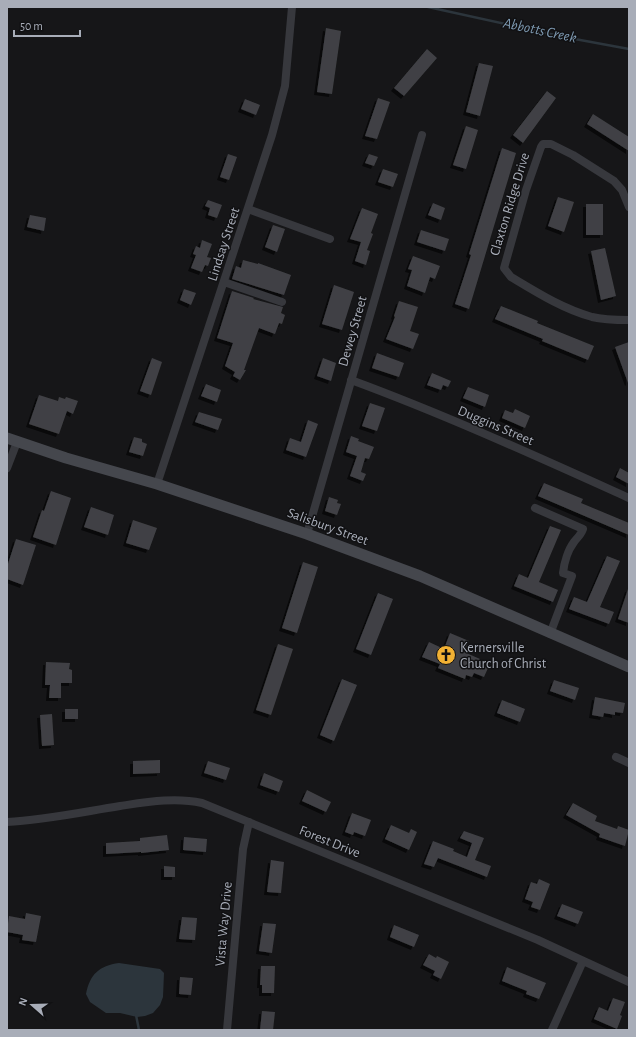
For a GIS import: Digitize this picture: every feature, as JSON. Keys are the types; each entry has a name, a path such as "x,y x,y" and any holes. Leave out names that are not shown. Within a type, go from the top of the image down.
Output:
{"main road":[{"name":"Salisbury Street","path":"12,440 157,484 307,534 420,576 550,634 629,665"}],"street":[{"name":"Lindsay Street","path":"157,484 272,135 286,86 292,7"},
{"name":"Dewey Street","path":"307,534 422,135"},
{"name":"Claxton Ridge Drive","path":"629,207 622,190 614,181 573,155 551,144 543,144 526,190 504,268 511,277 572,310 599,318 629,320"},
{"path":"248,209 330,239"},
{"path":"224,282 282,302"},
{"name":"Duggins Street","path":"351,380 415,405 548,461 629,498"},
{"path":"7,468 12,440"},
{"path":"535,508 583,529 581,536 574,542 563,566 563,573 572,576 550,634"},
{"path":"616,758 629,763"},
{"name":"Forest Drive","path":"7,822 41,819 174,800 202,803 538,940 629,982"},
{"name":"Vista Way Drive","path":"227,1030 242,849 249,822"},
{"path":"552,1030 583,961"}],"shaded area":[{"path":"119,963 160,969 164,973 163,997 160,1005 153,1013 137,1017 120,1013 106,1013 90,1002 86,994 93,976 96,972 106,966"}],"building":[{"path":"326,28 341,31 332,94 317,92"},
{"path":"427,49 437,58 404,96 394,88"},
{"path":"479,63 493,66 480,116 466,112"},
{"path":"547,91 556,98 523,143 513,135"},
{"path":"378,98 390,102 377,139 365,136"},
{"path":"245,99 260,105 256,115 241,109"},
{"path":"593,114 629,137 629,151 587,124"},
{"path":"466,126 478,130 466,169 453,165"},
{"path":"502,148 516,153 469,309 455,304"},
{"path":"228,154 237,157 229,180 220,177"},
{"path":"369,154 378,157 374,166 365,163"},
{"path":"383,169 398,174 393,187 378,182"},
{"path":"558,197 574,202 564,232 548,226"},
{"path":"208,200 222,205 217,218 208,215 210,208 205,206"},
{"path":"433,203 445,208 441,220 428,215"},
{"path":"586,204 603,204 603,235 586,235"},
{"path":"362,208 378,214 367,250 370,251 366,265 355,261 361,242 350,239"},
{"path":"30,215 46,218 44,231 27,227"},
{"path":"273,225 285,229 277,252 265,247"},
{"path":"421,230 449,239 445,251 417,242"},
{"path":"202,240 212,244 207,257 211,258 208,266 205,265 202,272 191,268 196,255 193,254 196,246 200,248"},
{"path":"605,248 616,296 601,300 591,251"},
{"path":"413,256 440,266 435,279 430,277 425,293 407,286 412,270 408,269"},
{"path":"243,260 258,263 291,275 284,295 232,279 236,266 241,268"},
{"path":"334,285 354,292 342,330 322,324"},
{"path":"184,289 196,293 191,305 180,300"},
{"path":"232,291 254,298 253,299 283,307 281,313 285,315 282,324 279,323 275,334 259,328 244,370 246,370 240,380 233,376 235,372 225,366 233,343 217,338"},
{"path":"399,301 418,307 410,331 419,334 413,349 386,339 395,317 394,316"},
{"path":"501,306 538,321 537,323 594,346 588,360 495,319"},
{"path":"629,342 629,382 628,383 615,347"},
{"path":"377,353 404,363 399,377 372,368"},
{"path":"152,358 162,362 151,395 140,391"},
{"path":"323,358 336,363 331,381 317,376"},
{"path":"432,373 451,381 448,387 443,385 441,390 427,385"},
{"path":"206,384 221,390 217,402 201,396"},
{"path":"468,387 489,395 485,407 463,398"},
{"path":"39,395 58,401 59,397 65,399 66,397 78,401 73,414 67,411 59,434 29,424"},
{"path":"370,403 385,408 377,431 362,426"},
{"path":"515,409 530,416 525,428 502,418 505,410 513,413"},
{"path":"199,412 222,419 218,430 195,422"},
{"path":"308,420 318,424 306,457 286,450 290,438 301,442"},
{"path":"351,436 359,439 358,441 374,447 369,459 365,458 361,472 366,474 363,481 350,476 357,456 346,452"},
{"path":"134,437 142,439 142,442 147,444 143,456 129,452"},
{"path":"620,468 629,473 629,484 616,477"},
{"path":"544,483 583,499 581,503 629,523 629,535 538,496"},
{"path":"51,491 71,498 56,545 33,537 42,510 44,511"},
{"path":"329,497 338,500 337,503 341,504 337,515 325,511"},
{"path":"91,507 114,515 108,535 84,527"},
{"path":"133,520 157,528 149,550 126,543"},
{"path":"550,526 561,530 539,582 558,590 553,602 514,586 519,574 528,578"},
{"path":"16,539 36,545 23,585 7,579 7,567"},
{"path":"607,556 620,561 600,607 614,612 609,624 569,609 574,597 587,602"},
{"path":"303,562 318,567 297,633 282,628"},
{"path":"629,589 629,623 618,619"},
{"path":"378,593 393,599 371,655 356,649"},
{"name":"Kernersville Church of Christ","path":"450,633 469,641 464,652 480,659 478,664 488,668 484,677 474,673 472,677 466,675 465,679 438,668 440,664 422,657 429,642 444,649"},
{"path":"278,644 293,649 271,715 256,710"},
{"path":"46,662 70,663 69,669 72,670 72,683 61,683 61,698 49,698 50,685 45,685"},
{"path":"342,679 357,685 334,741 320,735"},
{"path":"554,680 579,688 575,700 550,691"},
{"path":"595,697 625,703 623,713 615,712 615,715 604,713 603,717 592,715"},
{"path":"502,700 525,709 520,722 497,713"},
{"path":"65,709 78,709 78,719 65,719"},
{"path":"52,714 54,745 42,746 40,715"},
{"path":"160,760 160,773 133,774 133,761"},
{"path":"208,761 230,768 226,780 204,773"},
{"path":"264,773 283,781 279,792 260,785"},
{"path":"307,790 331,802 326,812 302,801"},
{"path":"573,803 597,816 595,821 617,829 618,826 629,830 625,846 599,837 600,834 566,815"},
{"path":"352,813 371,820 365,836 354,832 353,835 345,832"},
{"path":"391,825 409,833 411,829 417,832 409,850 385,839"},
{"path":"464,831 484,838 475,860 491,866 487,877 438,858 434,867 424,864 433,841 454,849 453,851 467,857 472,843 460,838"},
{"path":"167,835 169,850 141,853 106,854 106,843 140,841 140,838"},
{"path":"184,837 207,839 206,852 183,850"},
{"path":"271,860 284,862 281,893 267,892"},
{"path":"164,866 175,867 175,877 164,877"},
{"path":"539,879 550,884 540,910 531,907 533,902 525,899 531,882 537,884"},
{"path":"562,904 583,912 578,924 557,916"},
{"path":"26,913 41,916 36,942 22,940 23,935 7,932 9,916 25,919"},
{"path":"182,917 197,918 195,940 179,939"},
{"path":"263,923 276,924 272,953 259,951"},
{"path":"394,925 419,935 414,947 390,937"},
{"path":"429,954 449,962 441,979 433,975 435,971 423,965"},
{"path":"261,966 275,966 274,993 262,993 262,985 260,985"},
{"path":"507,967 546,983 539,999 526,994 527,991 502,981"},
{"path":"180,977 193,978 191,995 179,994"},
{"path":"613,998 625,1002 617,1029 594,1019 599,1007 608,1011"},
{"path":"262,1011 275,1012 273,1030 260,1030"}],"waterway":[{"name":"Abbotts Creek","path":"428,7 564,37 629,49"},
{"path":"136,1015 139,1030"}],"place":[{"name":"Kernersville Church of Christ","path":"446,655"}]}
